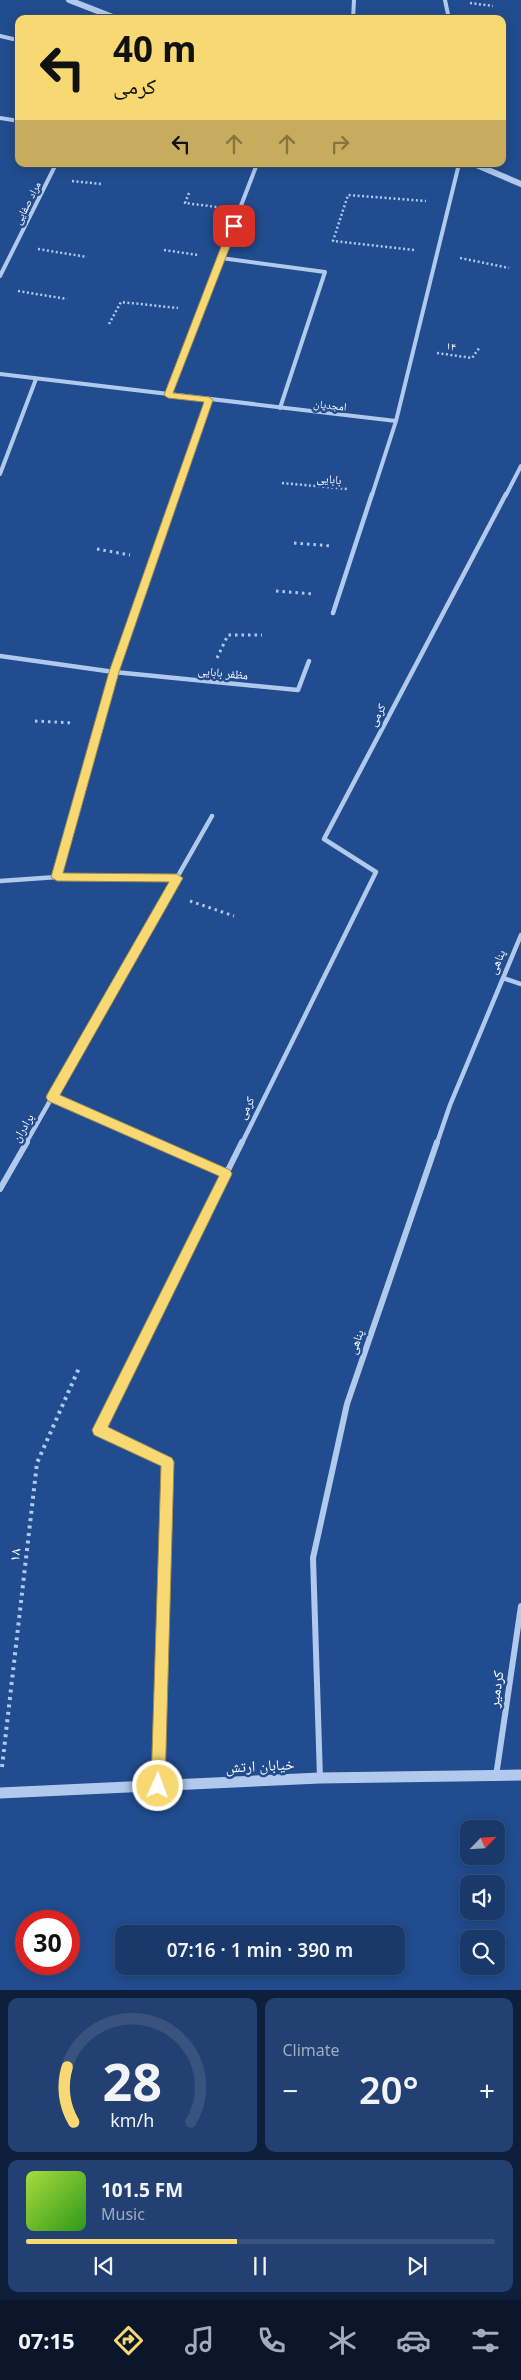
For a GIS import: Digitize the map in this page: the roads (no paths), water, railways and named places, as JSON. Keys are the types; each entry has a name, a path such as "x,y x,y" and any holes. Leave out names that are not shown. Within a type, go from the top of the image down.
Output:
{"street":[{"path":"69,0 108,15"},
{"path":"353,15 354,0"},
{"path":"445,0 448,15"},
{"path":"0,36 13,39"},
{"path":"0,118 15,120"},
{"name":"مراد صفایی","path":"0,276 55,167"},
{"path":"168,395 256,167"},
{"path":"333,613 396,421 458,167"},
{"path":"481,167 521,184"},
{"path":"221,258 325,272 280,408"},
{"name":"امجدیان","path":"0,374 396,421"},
{"path":"0,474 36,378"},
{"path":"57,877 114,672 209,400"},
{"name":"کرمی","path":"158,1786 168,1462 99,1430 376,872 324,839 521,466"},
{"name":"مظفر بابایی","path":"0,656 114,672 298,690 309,661"},
{"name":"برادران","path":"0,1189 212,816"},
{"path":"0,881 57,877 177,878"},
{"name":"پناهی","path":"320,1778 313,1558 347,1404 450,1105 521,935"},
{"path":"503,978 521,984"},
{"path":"52,1097 226,1174"},
{"name":"کردمیر","path":"496,1776 521,1606"},
{"name":"خیابان ارتش","path":"0,1792 320,1778 521,1775"}]}
